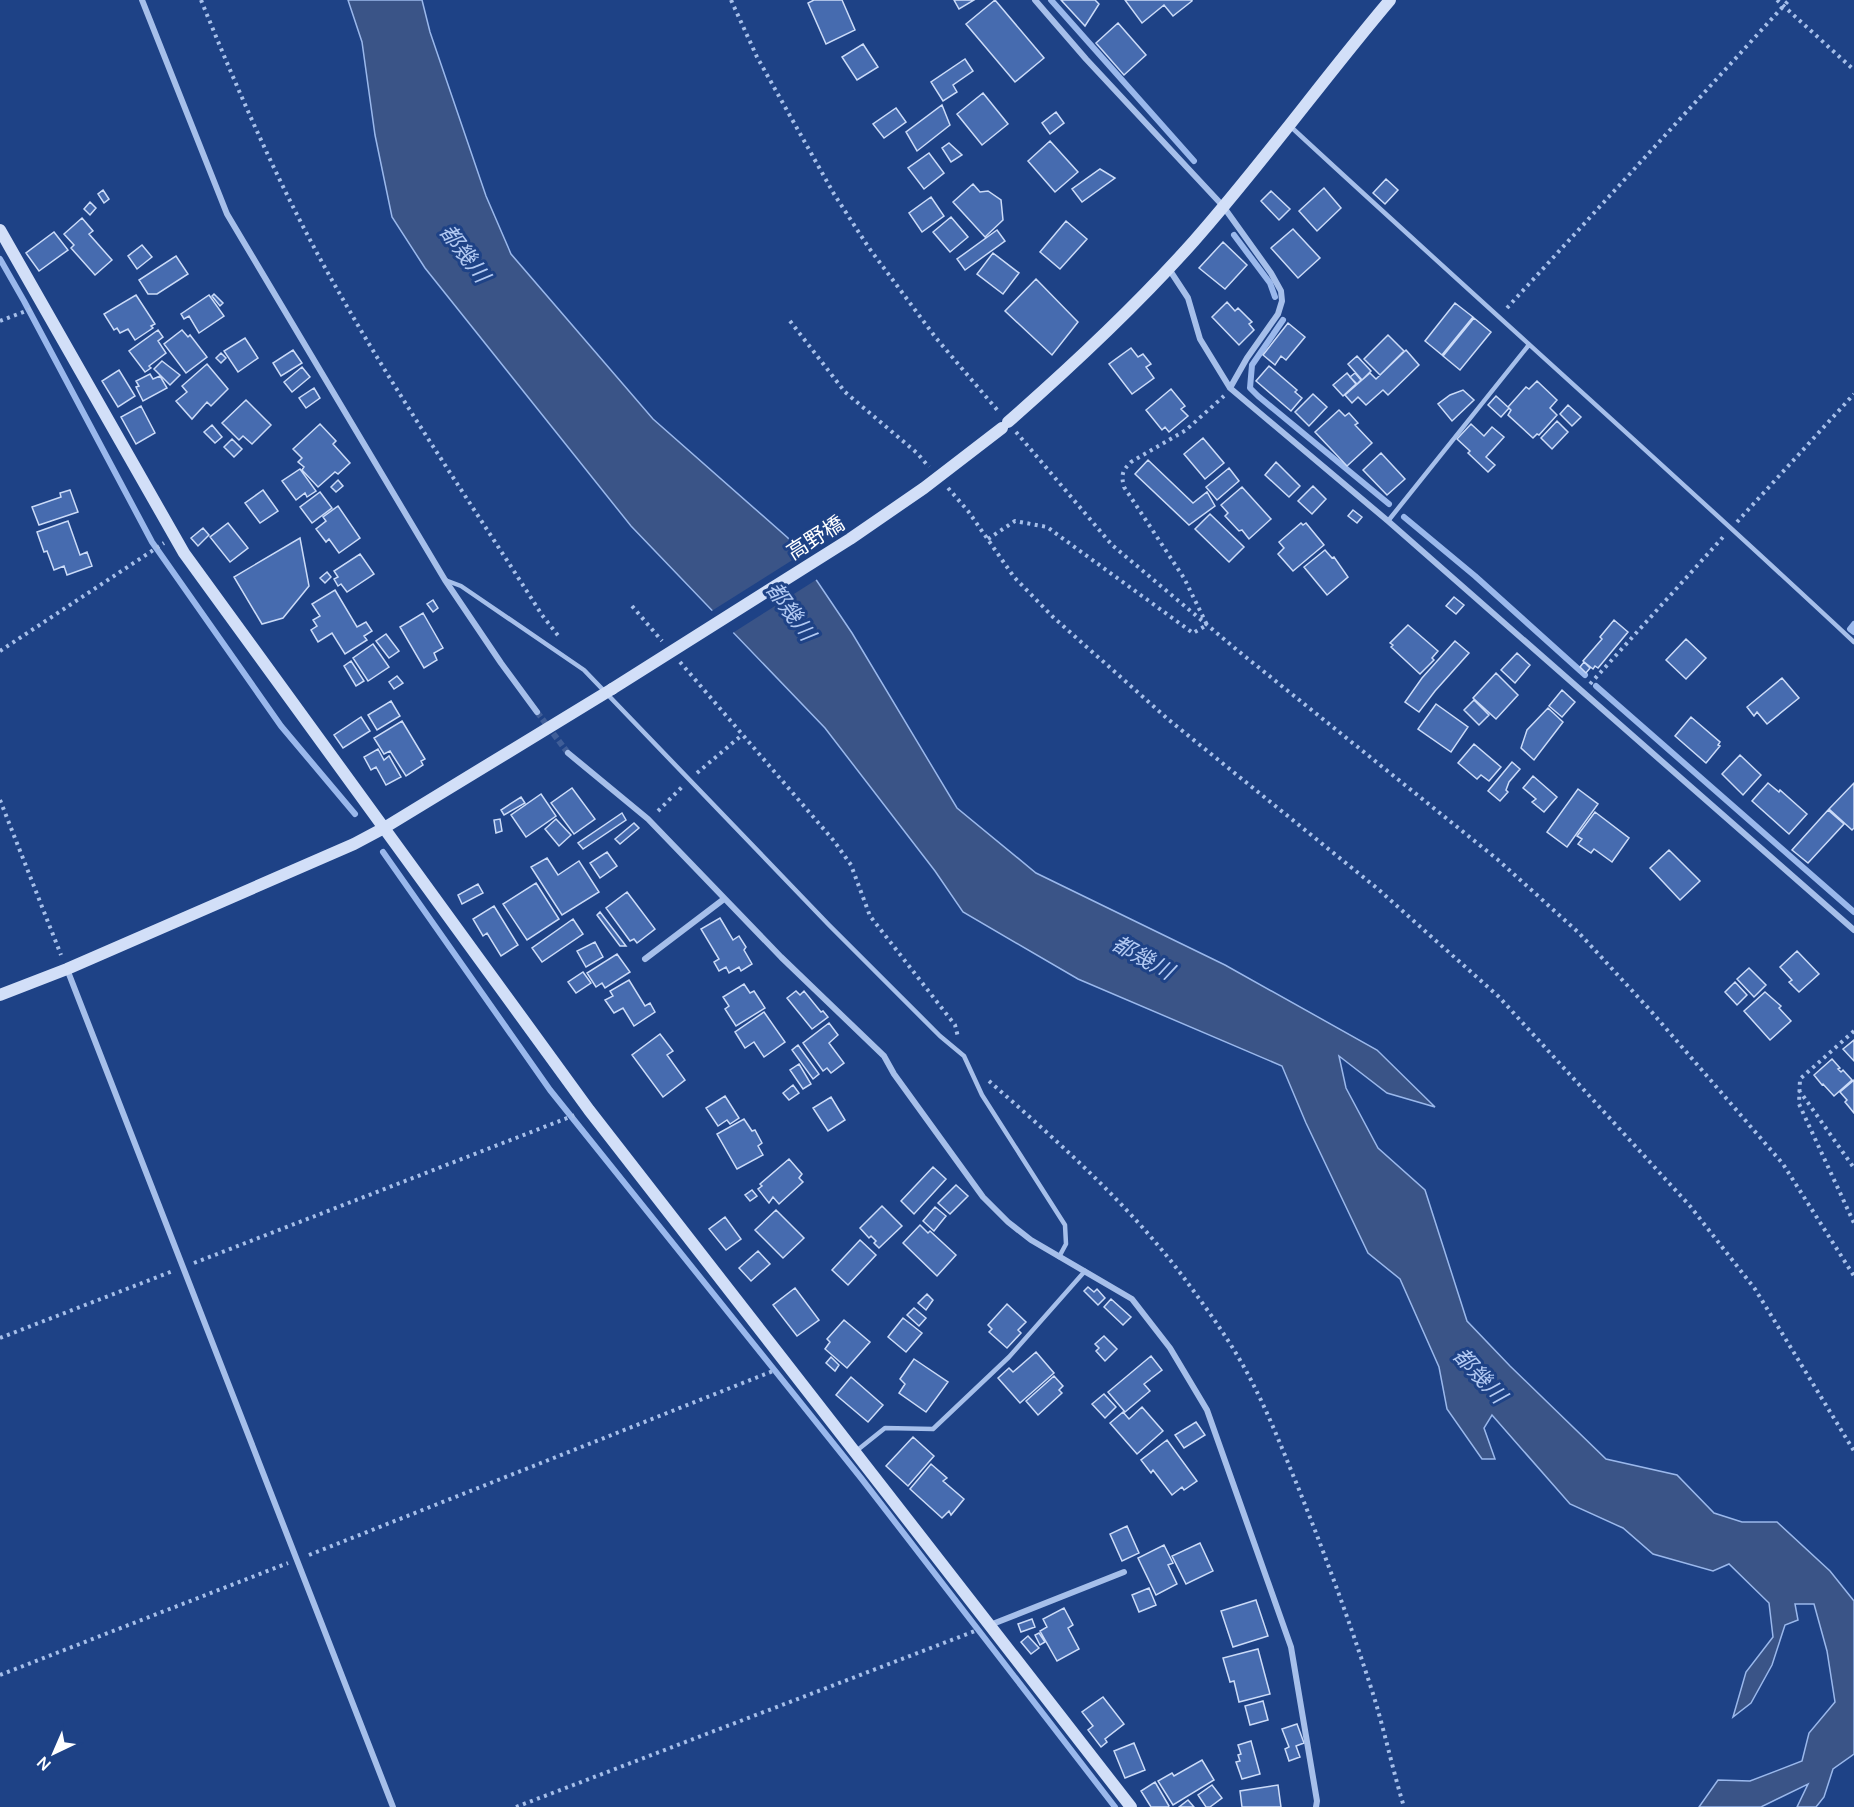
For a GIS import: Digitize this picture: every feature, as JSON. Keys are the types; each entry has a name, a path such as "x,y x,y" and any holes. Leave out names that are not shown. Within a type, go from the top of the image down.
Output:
{"street":[{"path":"142,0 226,214 445,580 537,712"},
{"path":"1035,0 1086,59 1223,206 1271,273 1281,291 1282,302 1278,314 1247,358 1230,388"},
{"name":"高野橋","path":"0,996 354,844 384,828 610,691 850,539 924,488 1068,369 1168,269 1290,126 1338,62 1390,0"},
{"path":"0,230 184,553 589,1110 1131,1807"},
{"path":"1168,269 1188,298 1200,339 1230,388 1388,520 1854,930"},
{"path":"568,753 648,819 781,957 884,1056 894,1074 982,1197 1023,1234 1132,1299 1170,1348 1207,1410 1291,1647 1317,1801 1316,1807"},
{"path":"645,959 724,899"},
{"path":"67,969 393,1807"},
{"path":"989,1625 1124,1572"}],"lane":[{"path":"1290,126 1854,642"},
{"path":"1388,520 1528,346"},
{"path":"445,580 461,585 584,670 610,691 619,708 829,925 940,1036 964,1056 982,1095 1065,1225 1066,1244 1059,1257"},
{"path":"855,1452 885,1428 933,1429 1009,1358 1085,1271"}],"path":[{"path":"201,0 270,160 341,296 424,433 542,615 563,641"},
{"path":"731,0 757,57 834,194 869,248 936,338 1003,421"},
{"path":"1777,0 1854,70"},
{"path":"1498,318 1789,0"},
{"path":"0,321 42,305"},
{"path":"790,321 845,392 917,453 932,470"},
{"path":"1207,625 1184,578 1124,487 1121,476 1131,462 1186,430 1230,388"},
{"path":"1583,691 1854,394"},
{"path":"1017,432 1112,545 1207,625 1497,859 1579,933 1650,1010 1783,1164 1854,1276"},
{"path":"946,486 968,512 1014,577 1053,617 1169,720 1378,889 1500,997 1690,1206 1755,1289 1854,1451"},
{"path":"988,539 1014,520 1047,527 1193,633 1207,625"},
{"path":"0,651 174,536"},
{"path":"632,606 669,649"},
{"path":"676,658 834,841 851,865 870,916 955,1025 964,1056"},
{"path":"694,776 742,735"},
{"path":"657,812 686,783"},
{"path":"0,800 67,969"},
{"path":"1854,1031 1800,1079 1798,1089 1799,1104 1854,1223"},
{"path":"988,1080 1072,1155 1123,1205 1177,1270 1220,1329 1253,1383 1281,1444 1351,1628 1375,1699 1404,1807"},
{"path":"1798,1089 1854,1168"},
{"path":"0,1338 589,1110"},
{"path":"0,1675 788,1365"},
{"path":"516,1807 989,1625"}],"water":[{"name":"都幾川","path":"348,0 422,0 430,32 486,196 511,254 653,419 788,538 852,633 957,808 1036,873 1225,965 1377,1050 1435,1107 1387,1093 1339,1056 1346,1088 1378,1148 1425,1190 1467,1321 1606,1459 1677,1475 1714,1513 1742,1522 1777,1522 1830,1571 1854,1601 1854,1754 1833,1769 1824,1797 1816,1807 1797,1807 1808,1784 1761,1807 1699,1807 1718,1780 1750,1781 1802,1761 1809,1733 1835,1702 1827,1651 1814,1604 1795,1604 1798,1620 1785,1625 1772,1665 1751,1703 1733,1717 1746,1672 1773,1637 1769,1603 1729,1564 1713,1571 1653,1554 1623,1528 1570,1504 1492,1415 1484,1428 1495,1459 1482,1459 1447,1409 1439,1367 1400,1279 1368,1253 1306,1123 1282,1066 1078,979 963,912 935,871 825,728 631,526 425,268 392,217 375,135 362,42"}],"pier":[{"path":"802,554 819,578 731,634 710,612"}],"building":[{"path":"814,0 842,0 855,30 826,44 808,3"},
{"path":"954,0 974,0 959,9"},
{"path":"995,0 1044,58 1015,82 966,24"},
{"path":"1061,0 1095,0 1099,4 1085,26"},
{"path":"1125,0 1192,1 1173,16 1164,5 1142,23"},
{"path":"1118,23 1146,55 1124,75 1096,43"},
{"path":"863,44 878,67 857,80 842,57"},
{"path":"965,59 973,71 953,85 957,92 943,101 931,82"},
{"path":"983,93 1008,124 982,145 957,114"},
{"path":"942,105 950,125 917,151 906,132"},
{"path":"896,108 906,122 884,138 873,124"},
{"path":"1056,112 1064,123 1050,134 1042,123"},
{"path":"1050,141 1078,172 1055,192 1028,161"},
{"path":"949,143 962,155 951,162 942,148"},
{"path":"929,153 944,173 924,189 908,168"},
{"path":"1100,169 1115,178 1082,202 1072,189"},
{"path":"1386,179 1398,190 1385,204 1373,193"},
{"path":"973,184 980,192 988,191 1001,200 1003,220 985,237 953,202"},
{"path":"1324,188 1341,208 1317,231 1299,211"},
{"path":"103,190 109,199 104,203 98,194"},
{"path":"1271,191 1290,209 1279,220 1261,201"},
{"path":"931,197 944,216 922,232 909,213"},
{"path":"90,202 96,208 90,215 84,209"},
{"path":"951,217 968,237 950,252 933,232"},
{"path":"82,218 93,231 89,234 112,260 95,275 71,248 74,245 64,234"},
{"path":"1066,221 1087,239 1060,269 1040,252"},
{"path":"1293,229 1320,258 1298,278 1271,248"},
{"path":"997,230 1005,241 965,270 957,259"},
{"path":"54,232 68,250 39,271 26,253"},
{"path":"1223,242 1247,265 1225,289 1199,268"},
{"path":"142,245 152,257 137,269 128,256"},
{"path":"993,253 1019,273 1003,294 977,274"},
{"path":"176,256 188,274 157,294 148,294 139,280"},
{"path":"1036,279 1078,322 1052,355 1005,311"},
{"path":"214,294 223,303 220,306 212,296"},
{"path":"136,295 155,324 151,326 153,328 135,340 128,329 120,333 117,328 114,330 104,314"},
{"path":"209,295 224,316 199,333 189,316 184,319 181,314"},
{"path":"1227,302 1235,311 1238,308 1252,322 1249,324 1254,330 1239,345 1212,317"},
{"path":"1455,303 1473,317 1442,355 1425,341"},
{"path":"1474,318 1491,332 1460,370 1443,356"},
{"path":"1288,323 1305,337 1286,360 1281,356 1275,365 1263,355"},
{"path":"158,330 163,337 158,341 166,353 145,372 129,351"},
{"path":"182,330 188,337 190,335 207,357 186,373 164,344"},
{"path":"1388,335 1404,351 1380,375 1364,359"},
{"path":"245,338 258,358 238,372 224,351"},
{"path":"1131,348 1138,357 1143,354 1151,364 1146,367 1154,378 1132,394 1109,364"},
{"path":"293,350 302,363 281,376 273,363"},
{"path":"1406,350 1419,365 1388,395 1383,390 1366,405 1358,397 1352,403 1345,395 1370,373 1376,379"},
{"path":"221,353 226,358 221,363 216,358"},
{"path":"1357,356 1371,371 1362,380 1348,364"},
{"path":"162,361 180,375 170,385 154,369"},
{"path":"207,364 228,389 211,406 207,402 192,419 176,401 187,392 182,386"},
{"path":"1269,366 1297,390 1295,392 1302,398 1291,411 1256,381"},
{"path":"302,367 310,377 292,392 284,382"},
{"path":"119,370 135,396 118,407 102,381"},
{"path":"1347,373 1356,384 1343,396 1333,385"},
{"path":"1355,373 1361,380 1357,384 1350,377"},
{"path":"150,374 153,379 160,376 167,388 143,401 136,387 139,386 136,381"},
{"path":"1537,381 1557,400 1550,408 1557,415 1539,435 1533,438 1508,415 1511,410 1508,407 1526,387 1529,389"},
{"path":"314,388 320,398 306,408 299,398"},
{"path":"1171,389 1185,406 1181,409 1188,416 1169,432 1165,427 1162,430 1146,410"},
{"path":"1463,390 1474,400 1452,421 1438,404 1450,395"},
{"path":"1313,394 1327,407 1309,426 1295,412"},
{"path":"1496,396 1509,408 1501,417 1488,405"},
{"path":"246,400 271,425 252,444 243,436 239,440 222,423"},
{"path":"1568,405 1581,417 1572,426 1560,414"},
{"path":"141,406 155,433 136,444 121,417"},
{"path":"1339,410 1345,416 1349,413 1358,423 1355,425 1372,443 1347,466 1315,432"},
{"path":"1557,421 1568,432 1552,449 1541,438"},
{"path":"320,424 336,441 333,444 350,463 318,487 302,470 304,467 298,462 302,458 293,449"},
{"path":"1471,424 1484,436 1492,427 1504,437 1486,457 1495,465 1488,472 1457,439"},
{"path":"212,425 222,437 215,443 204,432"},
{"path":"1203,438 1224,463 1205,479 1184,454"},
{"path":"232,439 242,449 234,457 224,447"},
{"path":"1381,453 1405,479 1387,495 1363,470"},
{"path":"1148,460 1193,503 1207,492 1215,506 1189,525 1135,474"},
{"path":"1276,462 1300,486 1289,497 1265,475"},
{"path":"1229,468 1239,481 1217,500 1206,487"},
{"path":"300,469 316,491 307,497 305,493 296,500 282,481"},
{"path":"338,480 343,486 336,492 331,487"},
{"path":"1313,486 1326,499 1312,514 1298,501"},
{"path":"1242,487 1271,519 1249,539 1225,516 1228,513 1221,505"},
{"path":"70,490 78,512 39,525 32,507 61,497 60,493"},
{"path":"263,490 278,511 260,523 245,503"},
{"path":"320,492 332,508 312,523 300,507"},
{"path":"338,506 360,538 339,553 329,539 326,542 316,529 326,521 323,517"},
{"path":"1353,510 1362,517 1357,523 1348,516"},
{"path":"1210,514 1244,547 1229,562 1195,529"},
{"path":"68,521 80,555 87,552 92,566 67,575 64,566 54,570 37,532"},
{"path":"228,523 248,548 230,562 210,537"},
{"path":"1301,523 1303,525 1306,523 1324,545 1293,571 1278,554 1284,548 1279,542"},
{"path":"203,528 209,535 198,546 191,538"},
{"path":"300,538 309,586 283,618 262,624 234,577"},
{"path":"1325,550 1332,558 1334,557 1348,577 1327,595 1304,567"},
{"path":"360,554 374,574 347,592 341,584 338,586 334,579 338,577 334,571"},
{"path":"327,572 331,577 325,583 320,578"},
{"path":"335,590 357,627 366,622 372,631 364,636 367,640 345,654 332,633 318,642 311,630 317,626 313,620 320,616 312,604"},
{"path":"1454,597 1464,605 1456,614 1446,606"},
{"path":"433,600 438,608 433,612 427,604"},
{"path":"423,613 443,648 434,653 437,660 424,668 400,627"},
{"path":"1614,620 1628,632 1598,668 1595,666 1593,669 1583,661 1602,639 1600,637"},
{"path":"1408,625 1438,651 1432,658 1434,660 1420,674 1391,647 1393,645 1390,643"},
{"path":"386,634 399,651 389,658 376,641"},
{"path":"1686,639 1706,658 1686,679 1666,660"},
{"path":"1455,641 1469,653 1419,712 1405,702 1422,678"},
{"path":"373,644 389,667 368,681 353,658"},
{"path":"1517,653 1530,665 1515,683 1501,670"},
{"path":"351,661 364,681 356,686 344,666"},
{"path":"1584,662 1590,668 1586,673 1580,667"},
{"path":"1496,673 1518,695 1496,719 1473,698"},
{"path":"397,676 403,683 394,689 389,682"},
{"path":"1782,678 1799,698 1767,724 1757,712 1754,716 1747,707"},
{"path":"1562,690 1575,702 1562,717 1549,706"},
{"path":"1474,700 1489,715 1479,725 1464,710"},
{"path":"391,701 400,716 377,730 368,715"},
{"path":"1436,704 1468,727 1451,752 1418,729"},
{"path":"1548,708 1563,722 1534,760 1521,748 1527,730"},
{"path":"361,717 370,731 343,748 334,735"},
{"path":"1691,717 1720,742 1718,745 1720,746 1706,763 1675,736"},
{"path":"402,721 425,759 421,761 423,765 406,776 390,751 384,754 374,738"},
{"path":"1474,744 1501,767 1489,781 1481,775 1477,779 1458,763"},
{"path":"378,749 384,760 389,756 401,777 386,785 376,767 371,770 364,757"},
{"path":"1740,755 1761,775 1743,795 1722,774"},
{"path":"1512,762 1520,769 1509,782 1506,790 1508,792 1500,801 1488,791"},
{"path":"1533,776 1557,797 1544,812 1532,802 1536,799 1523,788"},
{"path":"1768,783 1779,792 1780,790 1807,814 1789,834 1752,801"},
{"path":"1854,783 1854,828 1852,830 1829,809"},
{"path":"572,788 595,819 574,834 551,803"},
{"path":"1578,789 1598,804 1567,847 1547,832"},
{"path":"541,794 556,816 526,837 511,815"},
{"path":"521,797 525,803 504,815 501,810"},
{"path":"1828,810 1844,824 1808,863 1792,850"},
{"path":"1595,812 1629,838 1612,862 1594,849 1591,853 1578,844 1582,839 1577,836"},
{"path":"622,813 626,820 583,849 578,843"},
{"path":"500,819 502,831 496,833 494,820"},
{"path":"556,819 571,835 559,846 545,829"},
{"path":"634,823 639,828 620,844 615,839"},
{"path":"1669,850 1700,881 1680,900 1650,868"},
{"path":"607,852 617,866 600,878 590,863"},
{"path":"547,858 558,875 579,861 599,892 562,915 531,867"},
{"path":"536,883 559,919 527,940 503,904"},
{"path":"478,884 483,893 462,904 458,895"},
{"path":"627,892 655,929 637,943 634,939 630,941 606,908"},
{"path":"494,906 518,945 501,956 487,933 483,936 473,919"},
{"path":"600,912 626,946 620,946 597,915"},
{"path":"720,918 733,940 739,936 746,947 744,950 752,964 741,971 739,967 729,973 726,967 719,971 714,962 719,959 701,929"},
{"path":"573,919 583,934 542,962 532,948"},
{"path":"595,942 603,957 586,967 577,951"},
{"path":"1797,951 1819,974 1799,992 1789,982 1792,980 1780,967"},
{"path":"617,954 630,972 605,988 602,983 596,987 587,973"},
{"path":"1749,968 1766,985 1754,997 1737,979"},
{"path":"583,972 591,983 576,993 568,982"},
{"path":"629,980 645,1006 650,1003 655,1012 634,1026 623,1008 614,1013 605,1000 613,996 610,991"},
{"path":"1735,982 1747,995 1737,1005 1725,992"},
{"path":"744,984 750,993 754,991 765,1008 736,1026 725,1009 729,1006 723,997"},
{"path":"796,991 800,995 804,991 828,1017 812,1029 787,998"},
{"path":"1765,992 1781,1006 1779,1008 1791,1021 1770,1040 1744,1011"},
{"path":"764,1012 785,1042 764,1057 754,1042 745,1048 735,1032"},
{"path":"829,1023 838,1035 829,1043 844,1063 831,1073 827,1068 823,1071 803,1043"},
{"path":"660,1034 673,1051 667,1055 685,1080 663,1097 632,1055"},
{"path":"1854,1040 1854,1061 1843,1049"},
{"path":"798,1045 819,1074 813,1079 792,1050"},
{"path":"1832,1059 1840,1068 1838,1069 1841,1072 1843,1070 1852,1080 1834,1096 1814,1075"},
{"path":"799,1064 811,1084 803,1089 790,1070"},
{"path":"1854,1080 1854,1113 1840,1092"},
{"path":"793,1085 799,1093 789,1100 783,1093"},
{"path":"725,1096 739,1118 730,1124 727,1120 718,1126 706,1108"},
{"path":"831,1097 845,1120 828,1131 813,1108"},
{"path":"744,1119 752,1131 755,1130 762,1143 758,1146 763,1155 737,1169 717,1134"},
{"path":"789,1159 802,1174 799,1178 803,1182 779,1204 773,1197 769,1203 758,1189 762,1186 760,1184"},
{"path":"933,1167 946,1179 914,1214 901,1201"},
{"path":"956,1185 968,1196 950,1214 938,1203"},
{"path":"752,1190 757,1196 750,1201 745,1195"},
{"path":"882,1206 902,1226 879,1248 874,1243 876,1241 871,1236 869,1238 860,1228"},
{"path":"935,1207 946,1216 934,1231 923,1221"},
{"path":"776,1210 804,1238 783,1258 755,1230"},
{"path":"725,1217 741,1239 726,1250 709,1229"},
{"path":"920,1225 956,1255 937,1276 903,1243"},
{"path":"860,1240 876,1255 848,1285 832,1270"},
{"path":"758,1251 770,1264 751,1281 739,1268"},
{"path":"1088,1287 1094,1292 1097,1289 1105,1298 1098,1305 1084,1291"},
{"path":"795,1288 819,1320 797,1336 773,1305"},
{"path":"927,1294 933,1300 926,1310 918,1303"},
{"path":"1111,1299 1131,1317 1123,1325 1104,1307"},
{"path":"1007,1304 1026,1322 1018,1330 1021,1333 1007,1348 989,1332 992,1329 988,1325"},
{"path":"914,1308 926,1318 919,1326 907,1315"},
{"path":"903,1318 922,1333 906,1352 888,1337"},
{"path":"844,1320 870,1342 847,1368 825,1349 830,1342 827,1339"},
{"path":"1104,1336 1117,1349 1105,1361 1096,1351 1099,1348 1095,1344"},
{"path":"1036,1352 1054,1373 1020,1403 998,1378 1009,1368 1013,1372"},
{"path":"1151,1356 1162,1370 1144,1384 1150,1391 1125,1412 1108,1392"},
{"path":"831,1357 839,1365 835,1371 826,1363"},
{"path":"914,1359 948,1382 926,1412 899,1393 905,1384 900,1379"},
{"path":"1054,1376 1063,1386 1059,1390 1062,1393 1038,1415 1026,1401"},
{"path":"851,1377 883,1405 868,1422 836,1395"},
{"path":"1104,1394 1116,1407 1105,1418 1092,1404"},
{"path":"1142,1407 1163,1431 1137,1454 1110,1423 1123,1412 1129,1419"},
{"path":"1196,1422 1205,1435 1184,1448 1175,1435"},
{"path":"913,1437 934,1456 908,1486 886,1466"},
{"path":"1167,1440 1197,1481 1184,1490 1182,1487 1172,1495 1153,1470 1151,1473 1141,1460"},
{"path":"931,1464 947,1478 943,1481 964,1499 951,1515 949,1511 942,1518 910,1489"},
{"path":"1127,1526 1139,1553 1122,1561 1110,1534"},
{"path":"1200,1543 1213,1571 1186,1584 1172,1556"},
{"path":"1164,1545 1173,1563 1168,1565 1177,1584 1156,1595 1138,1558"},
{"path":"1149,1588 1156,1605 1139,1612 1132,1595"},
{"path":"1256,1600 1268,1636 1233,1647 1221,1611"},
{"path":"1064,1608 1073,1625 1068,1628 1079,1649 1057,1661 1040,1631 1047,1627 1043,1619"},
{"path":"1032,1619 1035,1627 1021,1632 1018,1624"},
{"path":"1039,1633 1045,1642 1040,1645 1035,1635"},
{"path":"1028,1636 1039,1648 1031,1654 1021,1642"},
{"path":"1258,1649 1270,1694 1239,1702 1234,1681 1230,1682 1223,1658"},
{"path":"1103,1697 1124,1724 1105,1739 1107,1742 1101,1747 1088,1730 1093,1726 1082,1712"},
{"path":"1263,1701 1268,1720 1250,1725 1245,1706"},
{"path":"1297,1724 1304,1743 1296,1746 1300,1757 1289,1761 1285,1749 1289,1747 1282,1729"},
{"path":"1251,1741 1260,1774 1242,1779 1236,1762 1240,1761 1238,1755 1241,1754 1238,1745"},
{"path":"1134,1743 1145,1770 1125,1778 1114,1751"},
{"path":"1202,1760 1214,1780 1173,1805 1158,1781 1172,1773 1174,1776"},
{"path":"1155,1782 1168,1807 1151,1807 1141,1791"},
{"path":"1212,1785 1222,1798 1210,1807 1206,1807 1198,1795"},
{"path":"1278,1785 1281,1807 1242,1807 1240,1791"},
{"path":"1188,1800 1194,1807 1179,1807"}],"waterway":[{"path":"1051,0 1194,161"},
{"path":"1234,235 1270,283 1275,297"},
{"path":"0,259 152,542 281,726 355,814"},
{"path":"1283,320 1252,365 1250,388 1389,504"},
{"path":"1404,517 1475,576 1585,675"},
{"path":"1854,624 1850,629 1854,632"},
{"path":"1596,686 1854,912"},
{"path":"383,852 550,1090 861,1478 1115,1807"}],"tunnel":[{"path":"537,712 568,753"}]}
